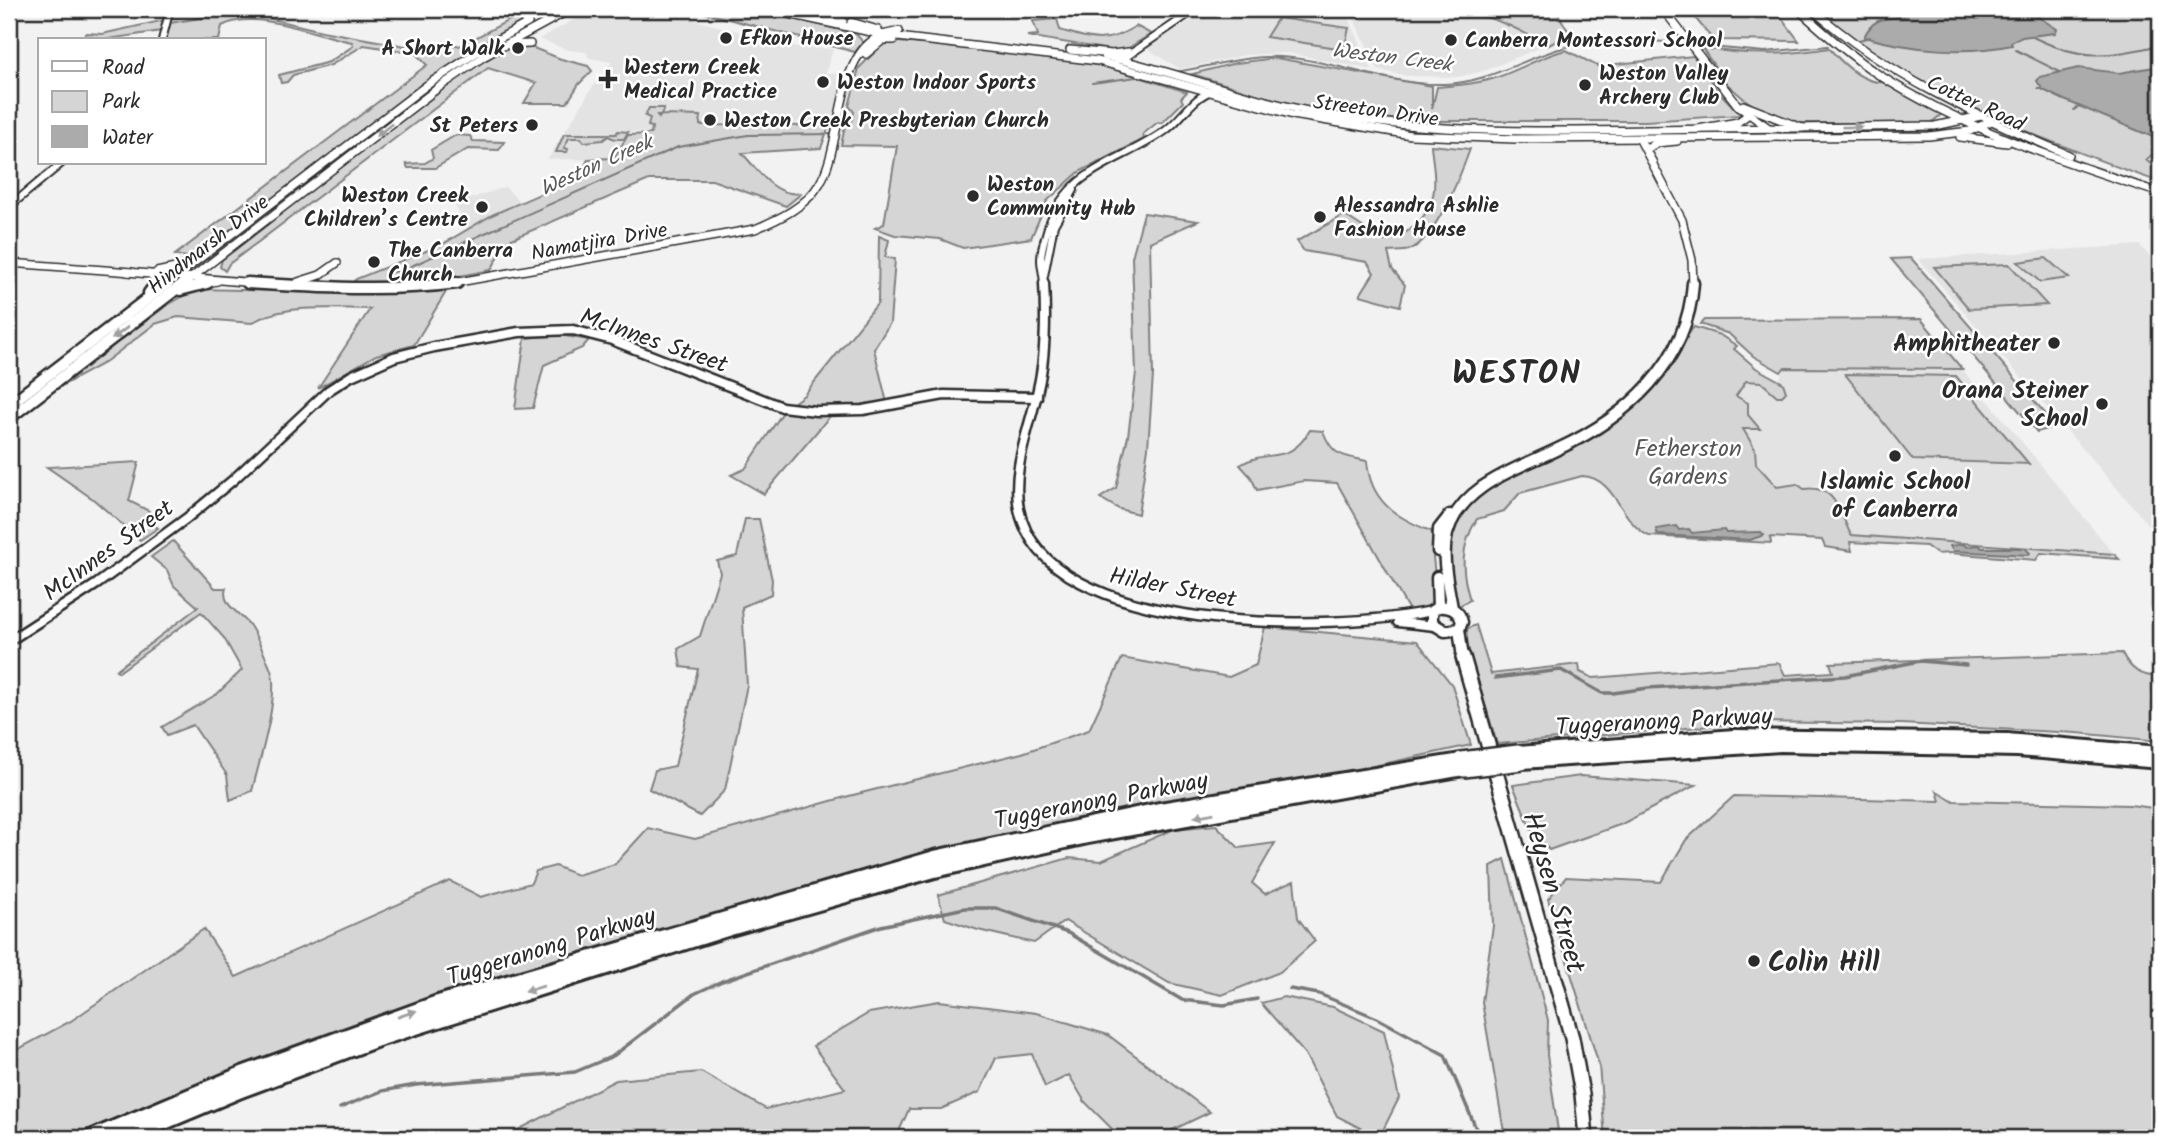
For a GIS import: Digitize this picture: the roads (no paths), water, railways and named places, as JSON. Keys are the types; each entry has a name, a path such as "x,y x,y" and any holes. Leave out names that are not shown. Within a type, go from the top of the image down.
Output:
{"highway":[{"name":"Tuggeranong Parkway","path":"93,1138 241,1075 434,1005 921,862 1160,809 1462,764 1734,736 2007,740 2160,753"},
{"name":"Tuggeranong Parkway","path":"1520,757 1781,745 2017,750 2160,762"},
{"name":"Tuggeranong Parkway","path":"124,1138 241,1089 379,1038 731,928 935,870 1088,836 1462,764"}],"main road":[{"name":"Hindmarsh Drive","path":"9,405 439,77 491,43 556,9"},
{"name":"Hindmarsh Drive","path":"9,418 438,88 499,48 571,9"},
{"path":"499,48 532,42 532,35 537,30 577,9"},
{"name":"Streeton Drive","path":"766,9 879,34 945,44 1035,51 1136,66 1190,82 1208,91 1229,93 1339,117 1413,127 1510,132 1652,130 1784,137 1944,135 1981,127 1991,121"},
{"name":"Streeton Drive","path":"795,9 899,30 1070,50 1121,59 1150,74 1168,75"},
{"path":"1663,9 1749,114 1772,128"},
{"name":"Cotter Road","path":"1798,9 1833,41 1882,76 1945,110 2039,151 2160,193"},
{"name":"Cotter Road","path":"1812,9 1857,47 1905,78 1991,121 2073,156 2160,187"},
{"path":"851,22 873,28 879,34 899,30"},
{"path":"860,31 868,37 863,54"},
{"name":"Namatjira Drive","path":"9,263 385,290 445,285 733,235 780,219 807,200 820,182 838,127 852,70 879,34"},
{"path":"863,54 883,40 945,44"},
{"path":"1070,50 1112,54 1133,51 1136,66"},
{"name":"Streeton Drive","path":"1190,82 1198,80 1293,115 1411,135 1503,139 1639,138 1772,128 1926,126 1980,116"},
{"path":"1190,82 1200,98 1229,93"},
{"path":"1740,104 1802,128"},
{"path":"1740,104 1784,137"},
{"path":"1926,126 1943,119 1945,110"},
{"path":"1625,138 1646,150 1664,141 1700,133 1706,125 1737,122 1749,114"},
{"path":"1585,131 1626,133 1639,138 1642,132 1652,130"},
{"path":"1944,135 1991,139 2039,151"},
{"name":"Heysen Street","path":"1586,1138 1582,1094 1572,1038 1464,662 1459,629 1461,617 1451,608 1443,575 1442,554 1446,534 1455,513 1482,485 1592,431 1633,401 1657,378 1677,347 1688,321 1695,289 1693,260 1684,225 1639,138"},
{"path":"621,263 640,252"},
{"path":"592,260 602,262 607,267"},
{"path":"174,292 215,279 215,261"},
{"path":"288,284 320,275 337,263 330,278 337,288"},
{"path":"119,320 121,314 153,290 157,283 154,274 193,264"},
{"name":"Heysen Street","path":"1455,513 1448,516 1439,529 1435,609 1431,619 1464,662"},
{"path":"1435,609 1451,608"},
{"path":"1438,628 1449,632 1459,629"}],"street":[{"path":"163,38 170,9"},
{"path":"1098,61 1121,59 1196,9"},
{"path":"1198,80 1208,91"},
{"name":"Hilder Street","path":"1208,91 1166,130 1080,184 1064,203 1049,245 1048,270 1044,275 1046,314 1038,395 1019,470 1018,501 1030,540 1061,571 1097,592 1186,614 1257,622 1386,620 1438,628"},
{"path":"9,207 61,164"},
{"name":"McInnes Street","path":"9,642 97,584 187,518 233,480 329,390 351,376 394,357 519,332 573,330 612,340 782,407 825,412 863,410 944,395 1038,395"},
{"name":"Hilder Street","path":"1386,620 1435,609"}],"water":[{"path":"1914,9 2026,9 2057,29 2055,33 2022,37 2011,42 2012,45 1976,50 1919,48 1864,37 1876,22 1908,14"},
{"path":"2160,66 2160,140 2043,90 2037,81 2040,77 2078,68 2119,73"},
{"path":"1676,526 1679,530 1689,529 1692,533 1724,530 1726,533 1761,532 1764,535 1750,540 1658,535 1656,529"},
{"path":"1964,544 1966,547 1979,545 1982,548 2025,548 2030,553 1953,551 1950,546"}],"waterway":[{"path":"1859,40 1870,37"},
{"name":"Weston Creek","path":"2033,37 2066,50 2095,54 2125,52 2160,45"},
{"name":"Weston Creek","path":"1175,72 1241,60 1281,57 1403,81 1444,84 1491,75 1580,44 1624,40 1683,43"},
{"name":"Weston Creek","path":"1701,46 1764,52 1828,46"},
{"path":"2016,50 2060,72"},
{"name":"Weston Creek","path":"1092,83 1144,76"},
{"path":"2074,110 2079,106"},
{"name":"Weston Creek","path":"383,275 407,268 678,147 748,135 833,134"},
{"path":"2159,151 2151,162 2160,168"},
{"path":"1495,678 1561,670 1602,693 1613,693 1648,688 1845,676 1920,661 1966,665"},
{"path":"340,1108 382,1091 416,1085 575,1072 613,1056 694,994 722,981 881,926 965,908 995,908 1068,933 1182,1000 1224,1005 1257,999"},
{"path":"1290,989 1319,994 1377,1018 1445,1055 1480,1138"}],"place":[{"name":"Efkon House","path":"726,38"},
{"name":"Canberra Montessori School","path":"1451,40"},
{"name":"A Short Walk","path":"518,48"},
{"name":"Western Creek Medical Practice","path":"608,79"},
{"name":"Weston Indoor Sports","path":"823,82"},
{"name":"Weston Valley Archery Club","path":"1585,85"},
{"name":"Weston Creek Presbyterian Church","path":"710,120"},
{"name":"St Peters","path":"532,125"},
{"name":"Weston Community Hub","path":"973,196"},
{"name":"Weston Creek Children’s Centre","path":"482,207"},
{"name":"Alessandra Ashlie Fashion House","path":"1320,217"},
{"name":"The Canberra Church","path":"374,262"},
{"name":"Amphitheater","path":"2054,343"},
{"name":"Orana Steiner School","path":"2102,404"},
{"name":"Islamic School of Canberra","path":"1895,456"},
{"name":"Colin Hill","path":"1754,961"}],"district":[{"name":"WESTON","path":"1517,372"}],"park label":[{"name":"Fetherston Gardens","path":"1688,462"}]}
